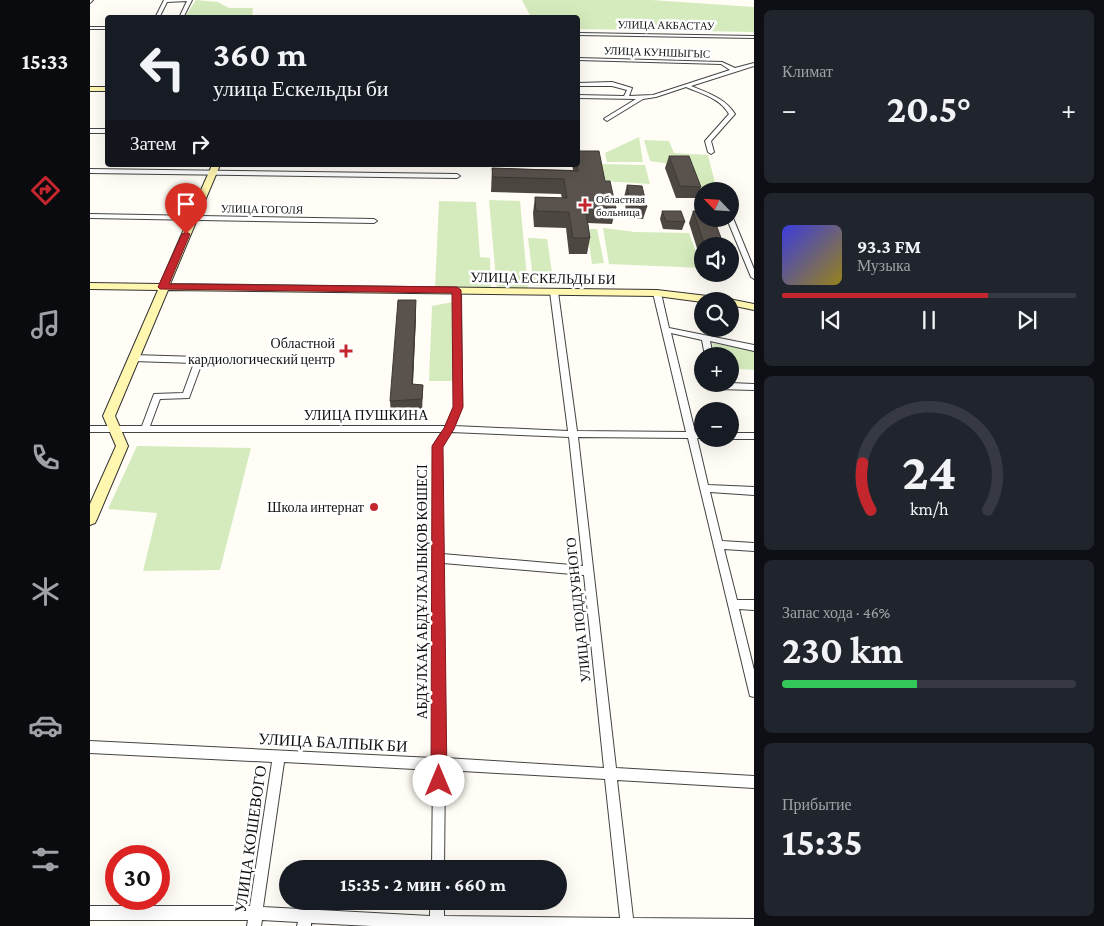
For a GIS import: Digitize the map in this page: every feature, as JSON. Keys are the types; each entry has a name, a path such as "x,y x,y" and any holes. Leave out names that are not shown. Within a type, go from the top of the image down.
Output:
{"street":[{"path":"159,15 166,1 190,0 182,15"},
{"path":"90,28 105,28"},
{"name":"УЛИЦА АКБАСТАУ","path":"580,34 754,36"},
{"name":"УЛИЦА КУНШЫГЫС","path":"580,59 722,63 734,70"},
{"path":"607,119 644,98 754,64"},
{"path":"580,84 622,86 630,89 626,98"},
{"path":"687,86 729,107 732,114 708,141 711,152"},
{"path":"90,89 105,89"},
{"path":"580,97 644,98"},
{"path":"90,130 105,131"},
{"path":"90,519 122,446 109,416 214,169"},
{"path":"90,171 214,169 457,176"},
{"name":"УЛИЦА ГОГОЛЯ","path":"90,216 374,221"},
{"path":"734,228 753,273"},
{"name":"УЛИЦА ЕСКЕЛЬДЫ БИ","path":"90,286 657,293 694,297"},
{"name":"АБДҰЛХАҚ АБДҰЛХАЛЫҚОВ КӨШЕСІ","path":"438,860 437,446 449,429 458,407 457,290"},
{"name":"УЛИЦА ПОДДУБНОГО","path":"554,292 573,434 626,925"},
{"path":"657,293 754,692"},
{"path":"739,304 754,306"},
{"path":"666,330 754,348"},
{"path":"705,338 708,347"},
{"path":"133,358 199,360 186,396 158,396 145,429"},
{"path":"739,387 754,387"},
{"name":"УЛИЦА ПУШКИНА","path":"90,429 449,429 573,434 694,435"},
{"path":"739,436 754,436"},
{"path":"704,488 754,491"},
{"path":"718,545 754,547"},
{"path":"438,558 588,571"},
{"path":"732,604 754,605"},
{"name":"УЛИЦА БАЛПЫК БИ","path":"90,748 439,764 754,782"},
{"name":"УЛИЦА КОШЕВОГО","path":"255,920 279,756"},
{"path":"437,910 437,924"},
{"path":"90,914 437,924 754,926"}],"green space":[{"path":"196,0 218,2 229,8 253,8 252,15 186,15"},
{"path":"522,0 651,0 754,7 754,32 580,29 580,15 530,15"},
{"path":"639,137 643,162 607,162 605,153"},
{"path":"644,140 669,141 674,153 708,155 715,182 695,182 689,167 650,161"},
{"path":"599,164 645,165 650,184 603,181"},
{"path":"489,200 520,201 528,289 497,290"},
{"path":"439,201 476,202 480,257 490,258 491,289 435,288"},
{"path":"603,228 635,232 689,233 694,246 694,268 609,264"},
{"path":"587,229 597,229 604,263 592,264"},
{"path":"528,238 547,239 554,286 534,286"},
{"path":"453,302 453,381 429,381 432,306"},
{"path":"712,343 733,347 714,347"},
{"path":"739,348 754,351 754,370 739,369"},
{"path":"137,446 251,448 220,570 143,571 157,513 108,509"}],"building":[{"path":"580,151 599,151 605,181 610,181 616,208 585,207 590,238 573,238 569,212 536,211 535,197 567,198 564,179 493,177 492,168 578,171 577,167 580,167"},
{"path":"669,156 689,156 699,182 694,182 694,187 680,186"},
{"path":"627,185 642,186 647,207 631,206"},
{"path":"662,211 681,211 685,222 666,221"},
{"path":"699,228 717,228 721,237 702,237"},
{"path":"398,300 416,300 412,384 423,385 422,399 390,401"}],"place":[{"name":"Областная больница","path":"585,205"},
{"name":"Областной кардиологический центр","path":"346,351"},
{"name":"Школа интернат","path":"374,507"}],"route":[{"path":"186,234 163,287 457,290 458,407 449,429 437,446 439,781"}]}
